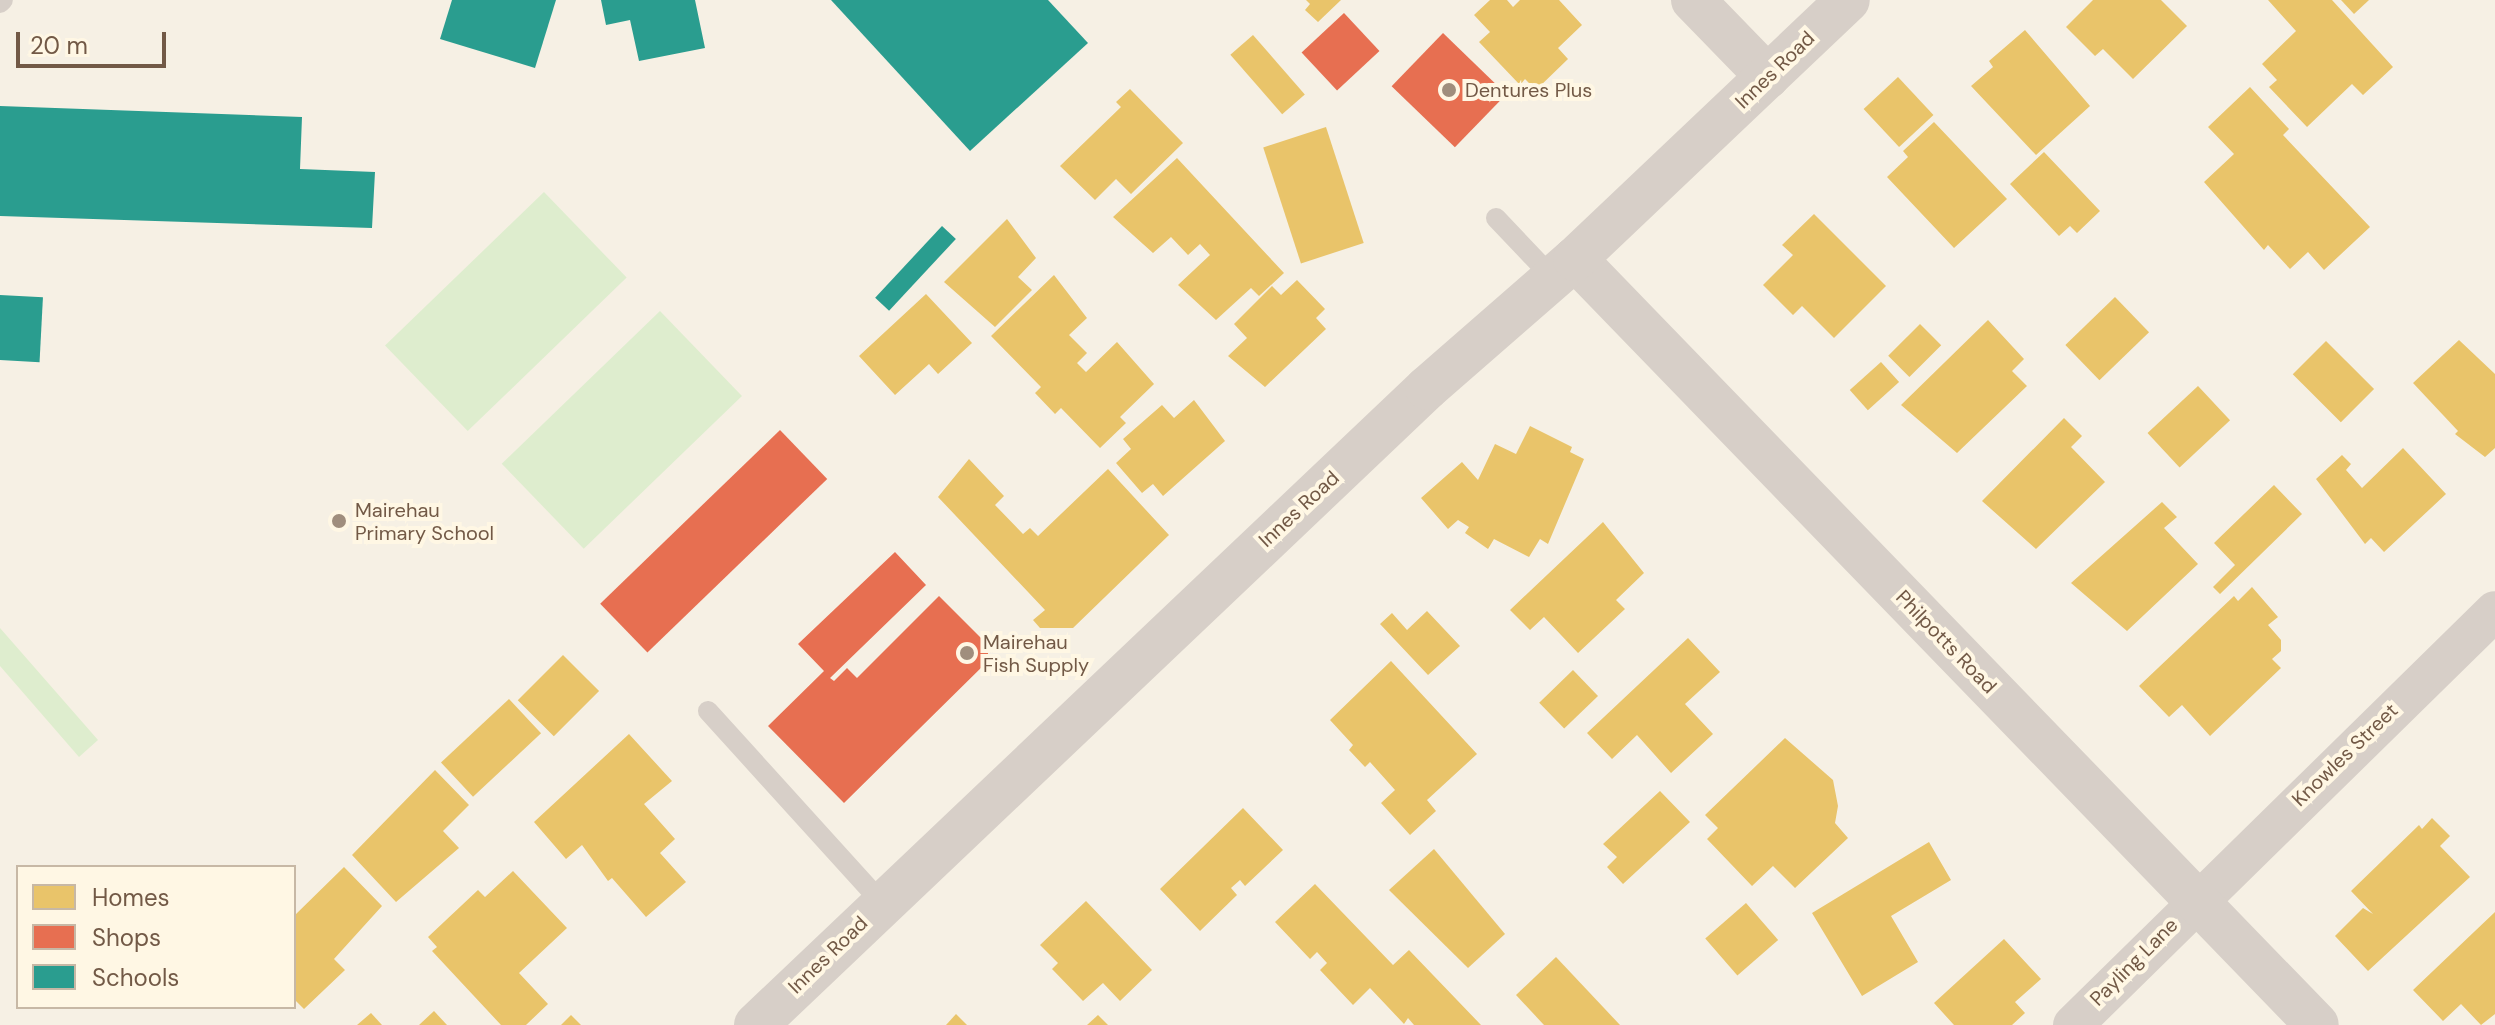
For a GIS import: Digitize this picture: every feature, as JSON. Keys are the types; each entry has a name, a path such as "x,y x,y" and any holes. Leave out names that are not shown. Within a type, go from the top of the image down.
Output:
{"main road":[{"path":"1693,0 1768,77"},
{"name":"Innes Road","path":"756,1025 1427,388 1564,269 1848,0"},
{"name":"Philpotts Road","path":"1564,269 2196,900 2317,1025"}],"street":[{"name":"Knowles Street","path":"2196,900 2495,611"},
{"name":"Payling Lane","path":"2073,1025 2196,900"}],"lane":[{"path":"1496,218 1564,269"},
{"path":"708,711 882,903"}],"green space":[{"path":"544,192 627,278 468,431 385,346"},
{"path":"660,311 742,396 584,549 502,464"},
{"path":"0,628 98,740 79,757 0,666"}],"building: Homes":[{"path":"1306,0 1341,0 1318,22 1305,10 1310,4"},
{"path":"1490,0 1507,0 1513,7 1520,0 1559,0 1582,25 1558,48 1568,59 1536,90 1525,79 1520,85 1479,42 1490,32 1474,15"},
{"path":"2093,0 2161,0 2187,26 2133,79 2103,49 2095,56 2066,27"},
{"path":"2268,0 2332,0 2393,67 2363,95 2352,84 2307,127 2269,87 2277,80 2262,64 2296,31"},
{"path":"2341,0 2369,0 2354,14"},
{"path":"2025,30 2090,106 2036,155 1971,86 1993,67 1989,61"},
{"path":"1253,35 1305,95 1282,114 1230,55"},
{"path":"1898,77 1933,115 1899,147 1864,109"},
{"path":"2250,87 2289,129 2283,135 2370,227 2324,270 2308,252 2290,269 2268,245 2264,250 2204,182 2234,154 2208,127"},
{"path":"1130,89 1183,143 1131,194 1116,179 1095,200 1060,166 1121,107 1116,102"},
{"path":"1934,122 2007,199 1954,248 1887,177 1908,157 1903,151"},
{"path":"1326,127 1364,243 1301,263 1263,147"},
{"path":"2044,152 2100,211 2077,233 2070,226 2059,236 2010,184"},
{"path":"1177,158 1284,273 1259,296 1251,288 1216,320 1178,285 1210,255 1200,244 1188,255 1171,237 1153,253 1113,217"},
{"path":"1814,214 1886,286 1834,338 1802,306 1793,315 1763,285 1793,255 1782,245"},
{"path":"1007,219 1036,258 1018,277 1032,290 995,327 944,282"},
{"path":"1054,275 1087,318 1069,335 1087,353 1077,363 1086,372 1117,342 1154,384 1120,417 1126,423 1100,448 1061,408 1055,414 1035,393 1041,387 991,336"},
{"path":"1297,280 1325,309 1316,318 1326,329 1265,387 1228,356 1247,338 1234,324 1272,286 1281,295"},
{"path":"926,294 972,343 938,374 929,364 895,395 859,356"},
{"path":"2115,297 2149,332 2099,380 2065,345"},
{"path":"1988,320 2024,359 2012,371 2027,386 1957,453 1901,405"},
{"path":"1920,324 1941,345 1909,377 1888,356"},
{"path":"2459,340 2495,374 2495,448 2485,457 2455,434 2458,431 2413,383"},
{"path":"2326,341 2374,389 2341,422 2293,374"},
{"path":"1881,362 1899,382 1868,410 1850,390"},
{"path":"2198,386 2230,420 2180,467 2148,433"},
{"path":"1194,400 1225,441 1163,496 1153,484 1142,493 1116,463 1131,449 1123,439 1162,405 1174,418"},
{"path":"2064,418 2082,436 2071,447 2105,482 2036,549 1982,501"},
{"path":"1530,426 1572,447 1570,452 1584,459 1548,544 1540,539 1529,557 1494,539 1488,549 1465,533 1469,527 1458,520 1448,529 1421,498 1462,462 1478,480 1495,444 1516,454"},
{"path":"2403,448 2446,494 2384,552 2371,538 2365,544 2316,479 2342,455 2351,464 2346,470 2362,488"},
{"path":"969,459 1004,496 995,505 1023,534 1030,528 1038,536 1108,469 1169,535 1073,628 1040,628 1033,620 1045,610 938,497"},
{"path":"2274,485 2302,514 2220,594 2213,587 2235,565 2214,543"},
{"path":"2162,502 2177,517 2164,528 2198,564 2127,631 2071,583"},
{"path":"1603,522 1644,573 1616,600 1625,609 1578,653 1544,617 1530,630 1510,610"},
{"path":"2252,587 2278,617 2268,625 2281,640 2281,651 2272,659 2281,668 2210,736 2182,705 2169,717 2139,686 2234,596 2238,601"},
{"path":"1427,611 1460,646 1428,675 1380,624 1392,613 1407,630"},
{"path":"1688,638 1720,672 1685,704 1713,734 1671,773 1637,735 1612,759 1587,733"},
{"path":"563,655 599,691 554,736 518,700"},
{"path":"1391,661 1477,754 1427,800 1436,811 1410,835 1381,803 1395,790 1370,762 1365,767 1349,750 1353,745 1330,720"},
{"path":"1573,670 1598,696 1564,729 1539,703"},
{"path":"509,699 541,733 473,797 441,762"},
{"path":"629,734 672,781 644,804 675,839 660,853 686,882 646,917 612,878 608,881 582,845 566,859 534,822"},
{"path":"1785,738 1833,780 1838,806 1835,823 1848,838 1795,888 1773,866 1752,886 1707,839 1718,828 1705,815"},
{"path":"435,770 469,805 443,831 459,848 396,902 352,855"},
{"path":"1660,791 1690,822 1623,884 1607,867 1617,857 1603,844"},
{"path":"1243,808 1283,850 1245,886 1240,880 1231,888 1237,895 1200,931 1160,889"},
{"path":"2432,818 2450,836 2440,846 2470,877 2368,971 2335,936 2363,908 2373,914 2351,891 2419,825 2422,829"},
{"path":"1929,842 1951,880 1891,916 1918,962 1862,996 1812,913"},
{"path":"1434,849 1505,934 1468,968 1389,890"},
{"path":"344,867 382,906 334,959 345,970 304,1009 296,1001 296,914"},
{"path":"513,871 567,928 519,973 548,1004 526,1025 501,1025 432,951 437,947 428,937 478,890 485,897"},
{"path":"1315,884 1393,965 1409,950 1481,1025 1414,1025 1408,1018 1404,1024 1370,988 1353,1005 1320,970 1327,963 1317,952 1310,959 1275,922"},
{"path":"1086,901 1152,970 1120,1001 1103,983 1083,1001 1052,969 1058,963 1040,945"},
{"path":"1746,903 1778,940 1737,975 1705,938"},
{"path":"2495,912 2495,1014 2481,1025 2461,1004 2443,1021 2413,990"},
{"path":"2004,939 2041,979 2015,1002 2025,1013 2012,1025 1954,1025 1934,1003"},
{"path":"1556,957 1620,1025 1544,1025 1516,995"},
{"path":"434,1011 447,1025 419,1025"},
{"path":"371,1013 382,1025 357,1025"},
{"path":"956,1014 967,1025 946,1025"},
{"path":"571,1015 581,1025 561,1025"},
{"path":"1098,1015 1108,1025 1087,1025"}],"building: Shops":[{"path":"1344,13 1379,51 1337,91 1302,53"},
{"name":"Dentures Plus","path":"1443,33 1506,94 1455,147 1392,86"},
{"path":"780,430 827,479 647,653 600,604"},
{"path":"895,552 926,585 830,678 834,681 847,668 857,678 939,596 988,645 988,661 844,803 768,726 824,671 798,644"}],"building: Schools":[{"path":"452,0 556,0 535,68 440,39"},
{"path":"601,0 695,0 705,48 639,61 630,20 606,25"},
{"path":"831,0 1048,0 1088,43 970,151"},
{"path":"0,106 302,117 300,169 375,172 372,228 0,216"},
{"path":"942,226 956,239 889,311 875,298"},
{"path":"0,295 43,297 40,362 0,360"}],"place":[{"name":"Dentures Plus","path":"1449,90"},
{"name":"Mairehau Primary School","path":"339,521"},
{"name":"Mairehau Fish Supply","path":"967,653"}]}
